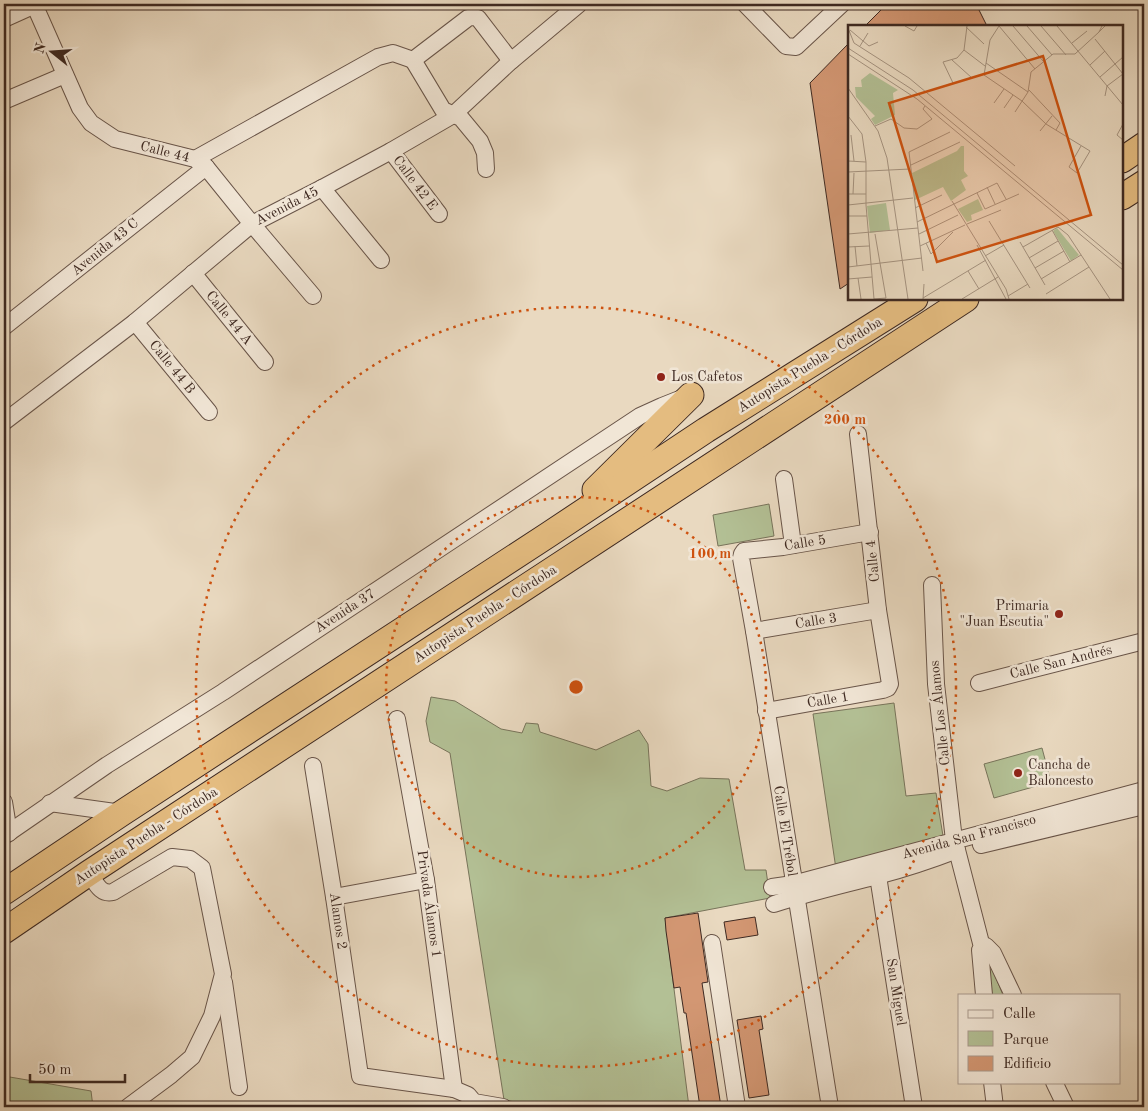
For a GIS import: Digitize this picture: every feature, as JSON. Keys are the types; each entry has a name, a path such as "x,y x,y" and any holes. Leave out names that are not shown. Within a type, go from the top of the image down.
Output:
{"highway":[{"path":"1123,159 1144,145"},
{"path":"1123,196 1144,183"},
{"name":"Autopista Puebla - Córdoba","path":"4,892 548,536 706,430 913,300"},
{"name":"Autopista Puebla - Córdoba","path":"4,931 89,873 964,300"},
{"path":"548,536 691,395"}],"street":[{"path":"745,4 786,46 791,47 796,47 842,4"},
{"path":"4,19 34,5"},
{"name":"Calle 44","path":"34,5 80,108 91,123 115,139 200,163 313,296"},
{"name":"Avenida 45","path":"4,422 135,322 252,224 391,151 453,115 572,6"},
{"path":"486,169 485,153 480,141 461,118 444,110 413,60 468,18 473,17 478,18 511,61"},
{"name":"Avenida 43 C","path":"4,327 200,163 378,57 393,53 413,60"},
{"path":"4,101 65,75"},
{"name":"Calle 42 E","path":"391,151 439,214"},
{"path":"322,188 381,260"},
{"name":"Calle 44 A","path":"193,273 265,362"},
{"name":"Calle 44 B","path":"135,322 209,412"},
{"name":"Avenida 37","path":"6,835 107,765 239,681 640,416 691,395"},
{"name":"Calle 4","path":"858,434 878,610 890,684 888,688"},
{"path":"784,479 793,546"},
{"name":"Calle 5","path":"742,554 744,551 793,546 870,532"},
{"name":"Calle El Trébol","path":"742,554 741,558 830,1107"},
{"name":"Calle Los Álamos","path":"932,585 936,684 956,845 982,947 980,950 984,994"},
{"name":"Calle 3","path":"754,631 878,610"},
{"name":"Calle San Andrés","path":"979,683 1144,641"},
{"name":"Calle 1","path":"766,711 888,688"},
{"name":"Privada Álamos 1","path":"397,718 426,880 454,1089"},
{"name":"Alamos 2","path":"313,766 360,1076 454,1089"},
{"name":"Avenida San Francisco","path":"794,891 918,858 1144,790"},
{"path":"4,802 6,835"},
{"path":"50,804 122,813"},
{"name":"Avenida San Francisco","path":"956,845 1144,806"},
{"path":"89,873 102,891 107,894 172,857 190,859 202,868 223,974 239,1087"},
{"name":"Avenida San Francisco","path":"794,891 878,876 918,858"},
{"name":"San Miguel","path":"878,876 914,1107"},
{"path":"334,897 426,880"},
{"path":"772,887 794,891"},
{"path":"774,904 794,891"},
{"path":"712,943 737,1107"},
{"path":"982,947 986,946 993,952 1013,994"},
{"path":"128,1107 192,1057 212,1016 223,974"},
{"path":"992,1084 994,1107"},
{"path":"1055,1084 1066,1107"},
{"path":"454,1089 468,1094 474,1105 503,1107"}],"green space":[{"path":"769,504 774,536 718,546 713,515"},
{"path":"431,697 455,701 501,729 522,733 526,723 538,724 540,732 596,750 639,730 648,744 651,786 667,791 700,778 729,779 745,870 766,870 770,898 665,918 689,1107 542,1107 504,1100 450,753 430,742 426,721"},
{"path":"894,703 906,796 936,793 943,836 836,869 813,714"},
{"name":"Cancha de Baloncesto","path":"1042,748 1051,782 994,798 984,764"},
{"path":"989,961 1003,994 991,994"},
{"path":"4,1076 91,1091 93,1107 4,1107"}],"building":[{"path":"887,4 976,4 986,25 866,25"},
{"path":"848,44 848,284 840,289 810,83"},
{"path":"698,913 708,982 702,983 721,1107 700,1107 686,1013 684,1013 680,987 674,988 666,931 665,918"},
{"path":"755,917 758,935 727,940 724,922"},
{"path":"761,1016 763,1029 759,1030 769,1095 749,1098 737,1020"}],"place":[{"name":"Los Cafetos","path":"661,377"},
{"name":"Primaria \"Juan Escutia\"","path":"1059,614"},
{"name":"Cancha de Baloncesto","path":"1018,773"}]}
